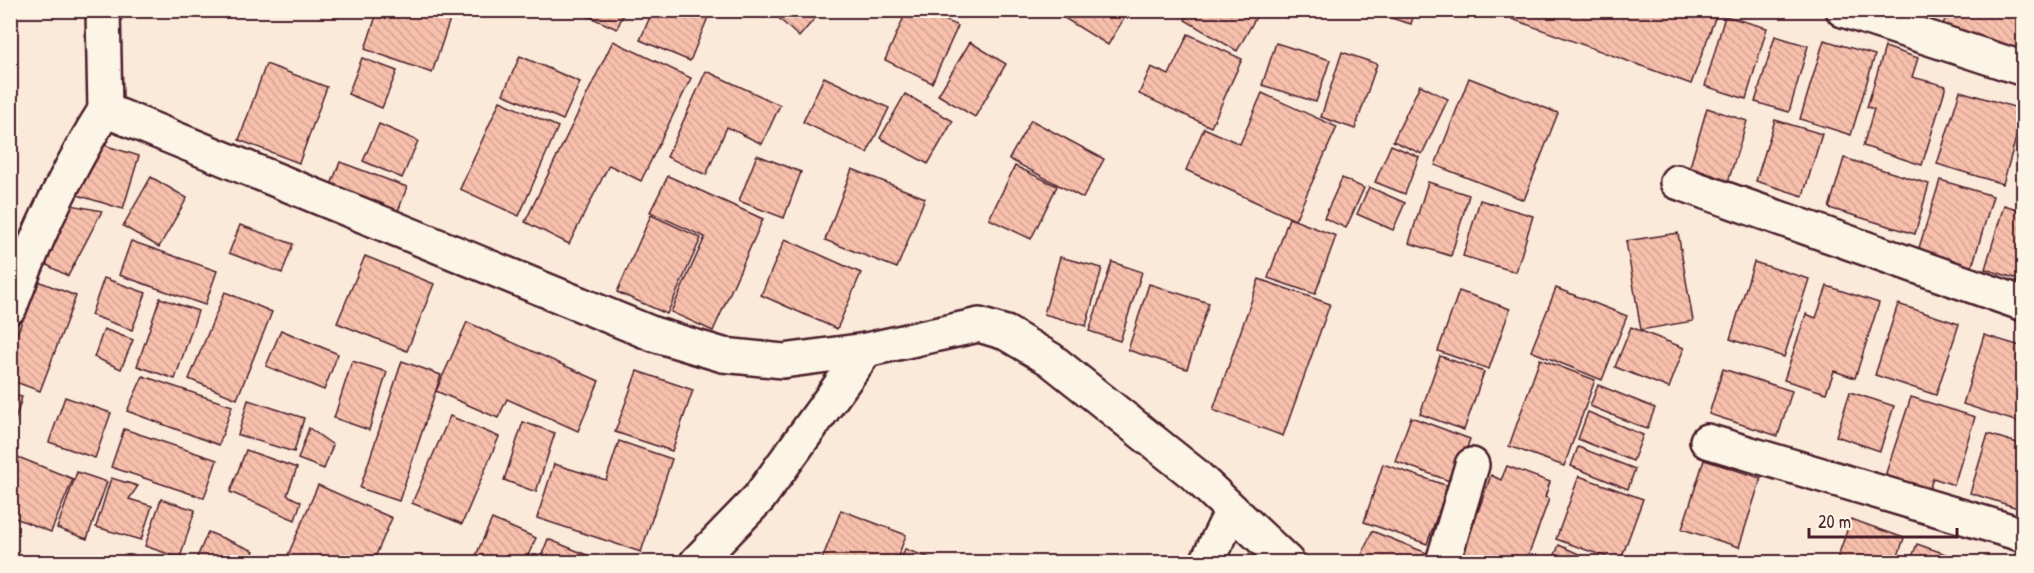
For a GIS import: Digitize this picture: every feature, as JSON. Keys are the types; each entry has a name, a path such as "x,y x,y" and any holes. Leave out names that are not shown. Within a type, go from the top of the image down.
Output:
{"street":[{"path":"10,307 47,218 82,146 105,110 103,10"},
{"path":"1843,10 2024,69"},
{"path":"105,110 653,334 723,355 783,361 866,350 979,324 1006,333 1050,359 1194,474 1287,562"},
{"path":"1677,182 2024,304"},
{"path":"697,562 759,498 866,350"},
{"path":"1707,441 2024,535"},
{"path":"1443,562 1472,465"},
{"path":"1207,562 1232,511"}],"building":[{"path":"378,10 453,10 432,73 365,49"},
{"path":"574,10 625,10 617,29"},
{"path":"653,10 711,10 690,61 640,40"},
{"path":"770,10 822,10 799,37"},
{"path":"907,10 924,10 958,26 932,83 885,60"},
{"path":"1064,10 1129,10 1108,45 1061,16"},
{"path":"1190,10 1260,10 1237,51 1185,20"},
{"path":"1385,10 1415,10 1411,24 1384,16"},
{"path":"1515,10 1718,10 1691,84 1512,19"},
{"path":"1903,10 1933,10 1931,19"},
{"path":"1948,10 2024,11 2024,27 2015,57 1940,34"},
{"path":"1725,16 1767,28 1746,99 1705,86"},
{"path":"1188,34 1242,59 1211,127 1139,94 1151,67 1169,75"},
{"path":"1775,36 1808,46 1789,112 1755,102"},
{"path":"1824,40 1875,55 1851,135 1800,119"},
{"path":"613,41 691,78 641,181 609,165 569,244 525,222"},
{"path":"970,42 1006,64 975,117 938,95"},
{"path":"1276,43 1330,60 1316,102 1262,85"},
{"path":"1885,47 1918,58 1912,77 1946,86 1922,165 1863,146 1874,109 1867,107"},
{"path":"1342,52 1377,64 1355,129 1321,117"},
{"path":"520,56 580,82 563,120 503,94"},
{"path":"362,58 397,71 382,108 348,94"},
{"path":"266,64 327,87 299,163 239,140"},
{"path":"706,71 780,105 762,144 727,127 706,175 667,157"},
{"path":"824,77 889,108 867,153 803,122"},
{"path":"1469,78 1558,113 1524,200 1435,165"},
{"path":"1420,85 1448,99 1422,154 1393,141"},
{"path":"1960,91 2024,110 2003,184 1937,164"},
{"path":"1262,93 1337,127 1295,220 1186,170 1204,128 1240,144"},
{"path":"905,94 953,121 928,164 880,138"},
{"path":"500,101 558,127 519,216 460,189"},
{"path":"1707,108 1747,121 1728,182 1689,170"},
{"path":"1031,120 1104,159 1083,198 1009,159"},
{"path":"1775,120 1822,134 1803,196 1756,181"},
{"path":"379,124 418,141 402,178 363,161"},
{"path":"91,141 139,156 123,209 74,194"},
{"path":"1391,145 1419,157 1405,194 1375,182"},
{"path":"757,155 801,172 784,218 739,201"},
{"path":"1844,158 1929,184 1915,234 1829,208"},
{"path":"340,162 407,187 396,217 329,190"},
{"path":"2024,165 2024,185 2018,184"},
{"path":"1015,166 1057,186 1031,239 989,219"},
{"path":"852,169 925,198 897,268 825,240"},
{"path":"668,176 763,219 713,331 671,312 705,237 650,212"},
{"path":"151,177 187,198 159,247 123,226"},
{"path":"1342,178 1364,188 1346,228 1324,218"},
{"path":"1940,180 1993,196 1972,267 1918,251"},
{"path":"1428,182 1469,195 1451,256 1409,243"},
{"path":"1369,187 1405,203 1393,230 1357,214"},
{"path":"1480,200 1533,216 1516,272 1463,256"},
{"path":"66,204 102,211 68,276 37,260"},
{"path":"2004,205 2024,211 2024,281 1985,269"},
{"path":"651,215 701,238 667,314 617,292"},
{"path":"1289,218 1336,236 1315,294 1268,278"},
{"path":"240,225 293,244 282,273 229,253"},
{"path":"1678,233 1693,321 1641,330 1626,241"},
{"path":"785,239 861,273 837,329 761,295"},
{"path":"131,241 217,271 205,305 119,275"},
{"path":"365,256 434,284 407,351 337,323"},
{"path":"1060,257 1102,268 1086,326 1044,314"},
{"path":"1112,262 1142,272 1120,341 1089,331"},
{"path":"1754,262 1809,279 1784,357 1730,339"},
{"path":"104,278 146,293 132,330 91,315"},
{"path":"1259,279 1330,304 1283,436 1213,410"},
{"path":"38,281 76,296 40,391 10,380 10,352"},
{"path":"1149,284 1209,303 1187,369 1128,350"},
{"path":"1827,286 1879,303 1855,378 1834,371 1826,393 1784,380 1806,314 1816,318"},
{"path":"1556,288 1627,316 1602,380 1531,351"},
{"path":"1459,291 1510,309 1489,369 1438,351"},
{"path":"225,292 272,312 237,399 189,379"},
{"path":"160,298 198,311 175,379 137,366"},
{"path":"1898,304 1959,324 1936,395 1875,375"},
{"path":"467,322 599,381 578,431 507,399 498,418 436,391"},
{"path":"1631,327 1684,348 1669,388 1615,367"},
{"path":"104,329 133,340 121,369 94,357"},
{"path":"281,330 338,354 324,390 266,366"},
{"path":"1984,335 2024,347 2024,424 1963,404"},
{"path":"1440,356 1484,372 1464,430 1420,414"},
{"path":"1540,359 1595,380 1564,466 1509,446"},
{"path":"352,361 387,372 369,430 334,418"},
{"path":"402,361 441,375 399,501 360,488"},
{"path":"1723,369 1792,391 1778,436 1709,414"},
{"path":"637,371 693,390 672,451 615,432"},
{"path":"143,376 232,406 219,445 127,411"},
{"path":"1598,385 1655,408 1647,429 1590,406"},
{"path":"1850,392 1894,406 1880,451 1836,436"},
{"path":"10,394 22,397 11,434 10,434"},
{"path":"65,397 111,413 95,458 49,442"},
{"path":"1911,397 1975,417 1954,485 1933,478 1928,494 1884,479"},
{"path":"248,400 304,418 294,452 238,435"},
{"path":"1588,412 1643,435 1633,461 1578,439"},
{"path":"450,416 499,437 462,524 412,503"},
{"path":"1411,417 1470,439 1455,483 1395,461"},
{"path":"523,422 555,433 536,492 504,480"},
{"path":"309,428 333,445 324,469 298,459"},
{"path":"124,429 217,460 204,498 111,467"},
{"path":"1988,434 2024,445 2024,491 2018,508 1970,493"},
{"path":"619,441 672,459 641,552 537,518 554,464 606,480"},
{"path":"1578,447 1635,469 1628,489 1571,466"},
{"path":"246,450 297,468 287,495 301,502 295,520 230,492"},
{"path":"18,457 73,479 51,532 10,516 10,476"},
{"path":"1704,460 1761,478 1739,547 1682,529"},
{"path":"1383,464 1448,486 1427,544 1364,522"},
{"path":"1507,466 1550,482 1545,497 1549,499 1526,562 1460,562 1491,475 1501,480"},
{"path":"77,472 107,482 87,539 57,528"},
{"path":"1579,476 1643,499 1620,562 1556,539"},
{"path":"111,478 138,486 129,499 152,506 141,540 96,527"},
{"path":"318,485 392,518 373,562 285,562"},
{"path":"161,499 195,510 180,558 145,546"},
{"path":"841,510 906,535 896,562 821,562"},
{"path":"492,519 536,538 525,562 473,562"},
{"path":"1851,519 1904,538 1896,562 1836,562"},
{"path":"1372,531 1434,556 1432,562 1359,562"},
{"path":"208,532 254,551 249,562 195,562"},
{"path":"548,539 604,562 539,562"},
{"path":"1917,544 1966,561 1910,562"},
{"path":"1559,545 1596,562 1552,562"},
{"path":"905,549 941,562 900,562"}]}
